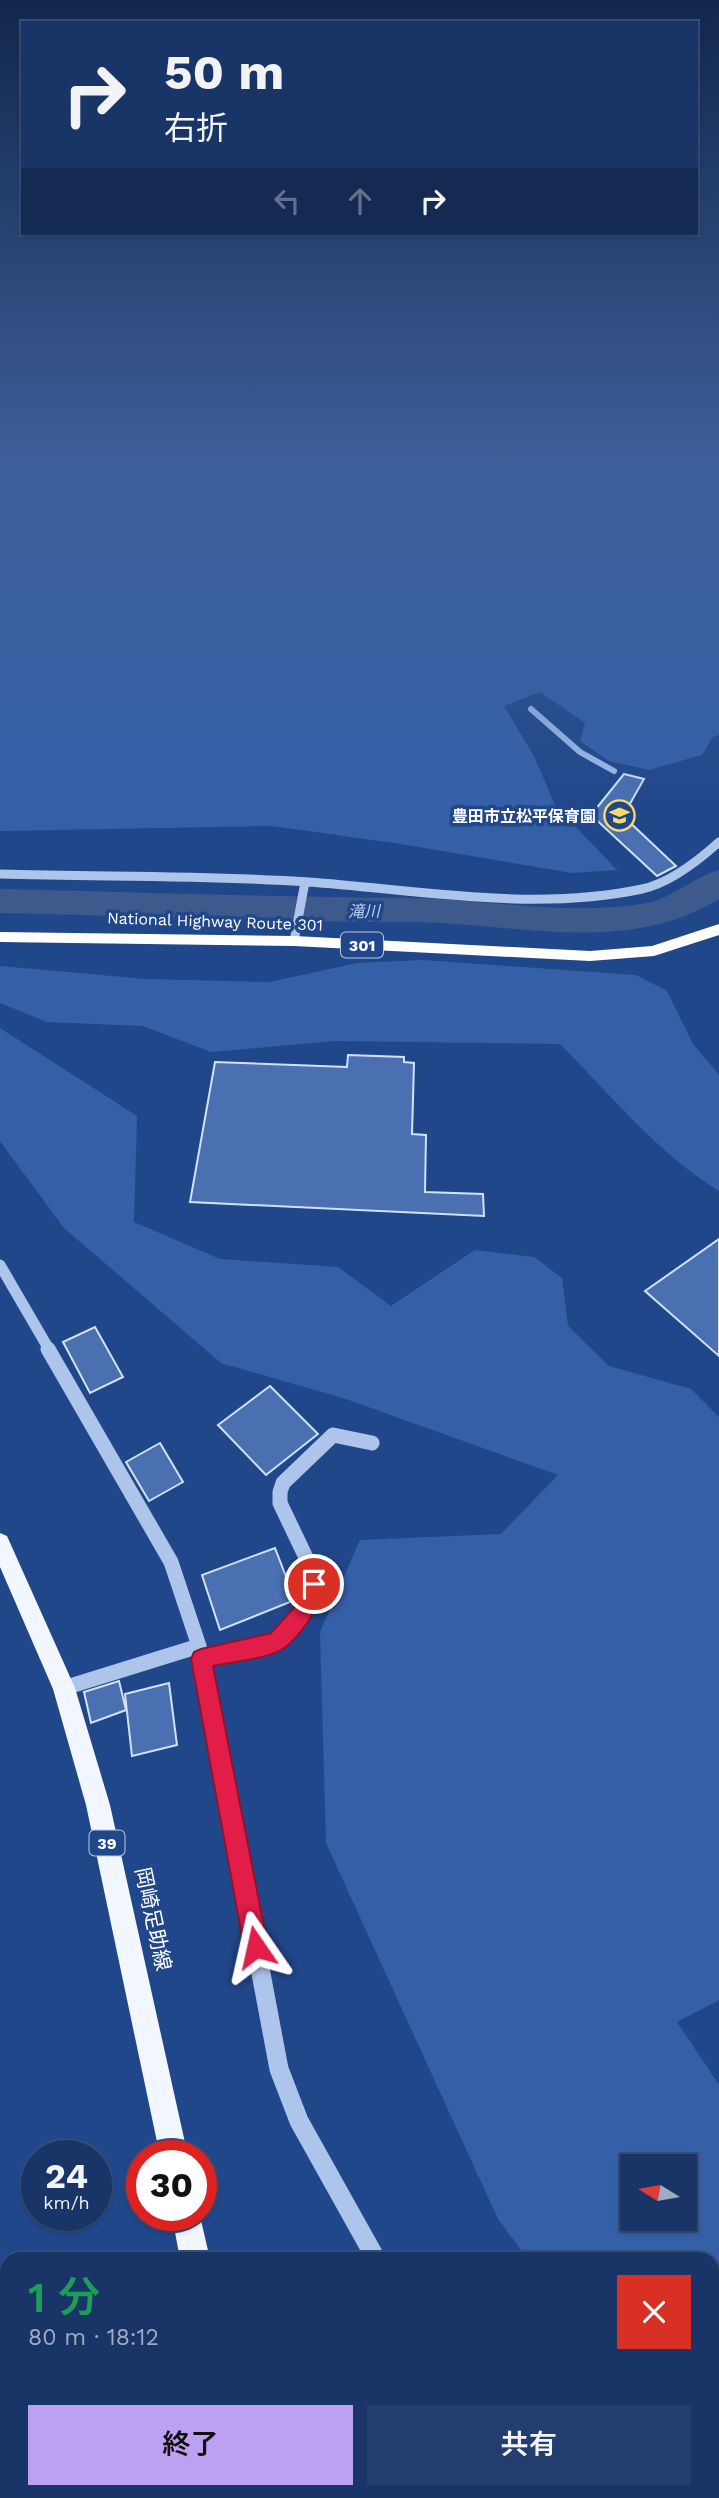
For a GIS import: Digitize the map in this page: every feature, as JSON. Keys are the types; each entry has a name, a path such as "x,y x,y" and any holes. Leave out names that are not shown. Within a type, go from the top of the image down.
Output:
{"highway":[{"name":"National Highway Route 301","path":"0,937 294,942 590,956 654,951 719,929"}],"main road":[{"name":"岡崎足助線","path":"0,1543 64,1688 98,1804 171,2140"},
{"path":"189,2231 194,2252"}],"street":[{"path":"0,874 305,883 504,897 602,897 646,888 698,861 719,842"},
{"path":"294,942 305,883"},
{"path":"0,1265 171,1562 200,1653 279,2068 299,2121 372,2252"},
{"path":"64,1688 200,1653 277,1642 307,1607 314,1584 311,1569 280,1503 284,1483 333,1435 372,1443"}],"shaded area":[{"path":"0,577 719,577 719,735 713,737 702,755 649,770 609,761 580,741 585,723 540,692 504,706 534,756 555,805 617,870 572,873 401,844 272,826 0,831"},
{"path":"423,960 636,975 667,991 693,1044 719,1075 719,1191 696,1176 655,1141 560,1044 335,1041 211,1052 143,1026 47,1022 0,1003 0,966 145,979 270,982 357,963"},
{"path":"0,1028 137,1116 134,1222 220,1259 338,1267 391,1306 475,1250 534,1257 562,1278 568,1326 609,1366 691,1389 719,1417 719,2000 677,2022 719,2085 719,2252 523,2252 498,2219 326,1843 320,1632 360,1540 501,1534 558,1475 346,1399 221,1363 64,1228 0,1141"}],"building":[{"name":"豊田市立松平保育園","path":"624,774 644,779 623,816 676,866 657,876 591,815"},
{"path":"348,1055 404,1057 404,1062 414,1063 412,1134 426,1135 425,1192 483,1194 484,1216 190,1202 215,1062 347,1067"},
{"path":"719,1239 719,1356 645,1291"},
{"path":"95,1327 123,1377 90,1393 63,1342"},
{"path":"270,1386 318,1434 266,1475 218,1425"},
{"path":"160,1443 183,1482 149,1501 126,1462"},
{"path":"275,1548 295,1600 220,1630 202,1575"},
{"path":"119,1681 126,1710 91,1723 84,1692"},
{"path":"169,1683 177,1745 132,1756 125,1694"}],"waterway":[{"path":"531,709 580,752 614,771"},
{"name":"滝川","path":"0,901 248,906 360,912 409,910 576,921 656,914 693,898 719,882"}],"place":[{"name":"豊田市立松平保育園","path":"619,816"}],"route":[{"path":"256,1947 201,1659 277,1642 307,1607 314,1584"}]}
